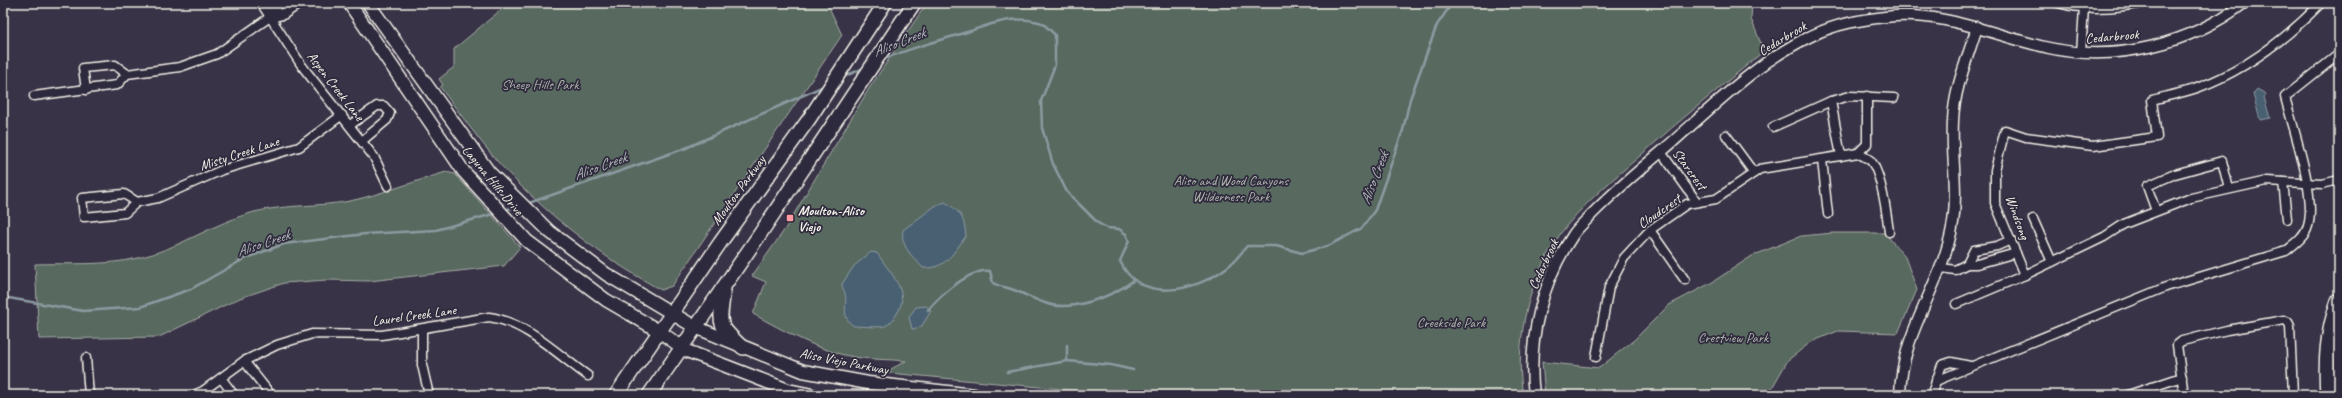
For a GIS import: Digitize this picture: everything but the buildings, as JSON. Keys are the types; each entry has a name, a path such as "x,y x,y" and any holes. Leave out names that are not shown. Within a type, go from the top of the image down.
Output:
{"highway":[{"path":"2328,395 2326,357 2332,321 2339,301"}],"main road":[{"name":"Laguna Hills Drive","path":"348,3 473,183 523,238 606,300 659,331"},
{"name":"Laguna Hills Drive","path":"368,3 489,172 550,232 606,274 671,314"},
{"name":"Moulton Parkway","path":"616,395 659,331 809,119 884,3"},
{"path":"649,395 725,285 846,103 894,35 914,3"},
{"path":"725,285 720,312 720,321 727,333 743,348"},
{"name":"Aliso Viejo Parkway","path":"671,314 695,327 743,348 803,371 899,391 974,395"},
{"path":"659,331 681,348 788,390 812,395"}],"street":[{"name":"Aspen Creek Lane","path":"261,3 302,66 374,157 388,186"},
{"path":"270,17 276,6 280,3"},
{"path":"34,96 86,90 118,84 127,74 180,67 217,54 270,17 283,14 299,3"},
{"path":"2058,3 2084,8 2110,8 2144,3"},
{"name":"Cedarbrook","path":"1534,395 1532,354 1539,310 1557,262 1574,233 1616,190 1751,75 1783,51 1814,34 1851,21 1888,16 1924,16 1978,27 2049,48 2081,54 2130,51 2159,45 2192,33 2233,11 2244,3"},
{"name":"Windsong","path":"2025,274 1995,203 1995,170 2004,130 2026,136 2093,146 2157,137 2152,100 2197,87 2258,56 2282,40 2320,3"},
{"path":"2081,54 2084,8"},
{"path":"1900,395 1907,345 1922,306 1942,268 1952,227 1954,201 1953,119 1957,95 1978,27"},
{"path":"1936,381 2166,287 2286,251 2300,240 2308,227 2311,210 2306,182 2285,96 2339,54"},
{"path":"86,90 82,68 115,65 127,74"},
{"path":"1773,127 1831,101 1850,96 1894,98"},
{"path":"1867,96 1867,144 1858,153 1871,161 1875,167 1885,201 1889,232"},
{"path":"1831,101 1841,156"},
{"path":"350,125 377,106 384,106 390,113 388,120 362,141"},
{"name":"Misty Creek Lane","path":"137,202 124,194 82,198 84,217 125,213 137,202 158,198 222,170 299,147 342,115"},
{"path":"1726,134 1754,174"},
{"name":"Starcrest","path":"1661,152 1697,202"},
{"name":"Cloudcrest","path":"1596,357 1609,287 1624,258 1650,230 1687,204 1716,199 1754,174 1771,166 1822,160 1858,153"},
{"path":"1822,160 1828,214"},
{"path":"2156,211 2147,186 2175,174 2222,161 2229,189"},
{"path":"1956,304 2052,262 2104,236 2124,224 2191,198 2267,181 2322,184 2339,180"},
{"path":"2283,182 2287,219"},
{"path":"2033,219 2052,262"},
{"path":"1650,230 1685,280"},
{"path":"1966,264 1974,250 1997,246 2011,240"},
{"path":"1942,268 1954,270 1966,264 1978,264 2016,252"},
{"name":"Laurel Creek Lane","path":"194,395 203,391 244,361 277,345 312,334 382,336 489,316 517,325 588,376"},
{"path":"2184,395 2177,350 2177,345 2182,341 2227,330 2284,320 2288,322 2290,326 2293,395"},
{"path":"422,329 422,365 429,395"},
{"path":"86,358 90,395"},
{"path":"244,361 271,395"},
{"path":"1933,395 1942,365 1946,362 1970,366"},
{"path":"2128,395 2153,391 2182,376"},
{"path":"221,378 234,395"}],"green space":[{"name":"Sheep Hills Park","path":"509,3 827,3 842,35 672,286 661,290 617,263 574,233 534,198 497,161 440,87 443,85 439,79 454,67 454,49"},
{"name":"Aliso and Wood Canyons Wilderness Park","path":"927,3 1752,3 1751,19 1764,51 1603,188 1576,214 1555,242 1535,283 1523,327 1521,373 1523,395 1126,395 889,373 891,369 906,361 860,358 841,354 802,340 753,314 766,282 752,276 785,229 870,87"},
{"path":"446,172 455,174 520,247 504,266 369,281 327,280 284,283 240,298 159,337 39,339 35,264 87,264 125,261 168,249 224,223 254,212 266,209 350,201"},
{"name":"Crestview Park","path":"1833,233 1885,233 1905,257 1917,290 1898,333 1838,331 1811,342 1788,360 1768,395 1545,395 1542,362 1599,368 1634,340 1669,305 1711,283 1752,256 1801,236"}],"water":[{"path":"2257,89 2266,94 2264,97 2270,118 2260,120 2253,94"},
{"path":"945,202 955,209 961,216 966,236 953,254 943,263 931,268 923,268 905,246 903,241 903,230 935,206"},
{"path":"871,252 877,253 893,276 902,299 900,307 893,320 885,326 854,326 847,319 845,311 846,297 842,284 854,266"},
{"path":"926,306 931,311 921,327 912,329 909,317 916,307"}],"waterway":[{"name":"Aliso Creek","path":"882,60 913,48 1002,21 1020,19 1039,22 1045,25 1055,35 1055,65 1041,101 1042,128 1053,164 1067,192 1098,223 1107,228 1119,229 1126,234 1129,241 1120,261 1129,275 1140,284 1168,290 1184,288 1213,276 1232,263 1247,246 1276,246 1302,253 1328,246 1362,228 1375,210 1403,130 1410,99 1437,25 1452,3"},
{"name":"Aliso Creek","path":"843,77 864,68"},
{"name":"Aliso Creek","path":"526,204 686,148 826,85"},
{"name":"Aliso Creek","path":"505,210 518,206"},
{"name":"Aliso Creek","path":"3,297 83,311 140,307 191,289 244,259 284,244 365,234 436,230 497,213"},
{"path":"928,310 956,284 965,278 982,271 990,271 993,283 1055,306 1079,304 1104,297 1134,280"},
{"path":"1067,345 1067,361 1111,365 1133,370"},
{"path":"1007,372 1067,361"}],"place":[{"name":"Moulton-Aliso Viejo","path":"790,218"}],"park label":[{"name":"Creekside Park","path":"1451,322"}]}
